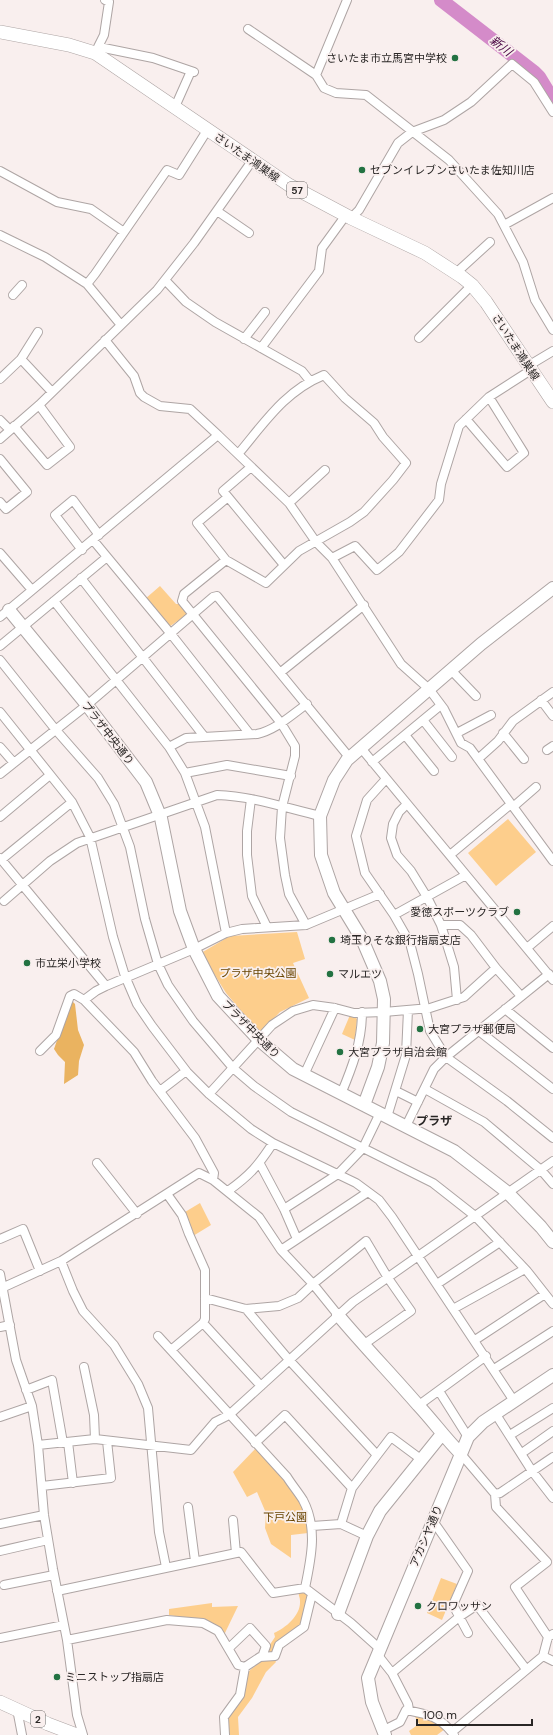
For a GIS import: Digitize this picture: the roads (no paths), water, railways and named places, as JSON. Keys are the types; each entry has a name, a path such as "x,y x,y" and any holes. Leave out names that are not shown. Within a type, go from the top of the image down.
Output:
{"main road":[{"name":"さいたま鴻巣線","path":"0,32 97,50 175,107 289,185 349,217 425,253 456,273 472,285 486,302 553,402"},
{"name":"2","path":"0,1702 77,1735"}],"street":[{"path":"105,0 109,2 104,35 97,50 153,58 192,72 175,107"},
{"path":"316,75 346,0"},
{"path":"248,29 316,75 324,88 336,93 366,95 449,160 498,214 524,266 535,300 553,330"},
{"path":"261,348 319,271 322,248 349,217 359,210 398,143 412,132 444,120 471,102 512,64 534,82 553,112"},
{"path":"87,284 167,170 179,175 208,129"},
{"path":"0,439 39,405 157,290 217,211 252,161"},
{"path":"0,171 56,202 91,209 124,232"},
{"path":"504,224 553,198"},
{"path":"217,211 250,233"},
{"path":"0,235 44,257 87,284 120,326"},
{"path":"456,273 490,242"},
{"path":"165,280 186,302 215,322 302,371 310,381"},
{"path":"13,295 22,285"},
{"path":"419,338 472,285"},
{"path":"244,339 265,312"},
{"path":"0,378 21,359 38,332"},
{"path":"105,340 134,376 140,392 144,397 160,406 190,409 289,503 316,542 332,558 401,664 429,689 441,705 461,743 470,748 512,806 550,851 553,861"},
{"path":"332,558 355,546 377,570 399,552 439,500 441,484 459,426 489,397 553,351"},
{"path":"21,359 52,392"},
{"path":"228,497 197,523 226,560 266,583 299,551 364,512 406,463 383,437 374,423 345,398 324,375 310,381 296,390 275,408 238,453"},
{"path":"466,419 507,467 524,453 489,397"},
{"path":"0,420 12,428 47,465 70,447 39,405"},
{"path":"4,614 82,550 218,434"},
{"path":"0,459 27,492 6,509 0,502"},
{"path":"251,467 223,491 284,565"},
{"path":"289,503 325,470"},
{"path":"82,550 55,515 73,500 107,557 171,634 249,733"},
{"path":"0,553 32,590"},
{"path":"0,646 107,557"},
{"path":"226,560 184,594 182,601 281,723 295,746 295,756 291,776 282,807 280,838 285,875 290,894 306,925"},
{"path":"81,578 203,736"},
{"path":"364,1105 378,1067 384,1043 384,999 380,981 362,939 334,893 321,855 320,816 334,780 349,757 481,644 553,588"},
{"path":"0,774 86,705 115,679 171,634 212,597 217,596 281,672 349,757"},
{"path":"54,601 169,747 185,773 205,827 226,933"},
{"path":"281,672 364,605"},
{"name":"プラザ中央通り","path":"4,614 23,626 146,782 160,814 180,911 194,949 218,996 259,1040 293,1069 454,1151 507,1192 541,1227 553,1242"},
{"path":"0,660 56,730 98,778 114,804 130,847 145,919 158,964 168,985 193,1021 233,1068 254,1086 291,1112 433,1184 475,1216 525,1269 553,1304"},
{"path":"451,670 476,696"},
{"path":"478,759 503,734 513,721 553,692"},
{"path":"541,700 553,716"},
{"path":"169,747 186,738 266,732 307,704"},
{"path":"372,762 441,705"},
{"path":"0,712 72,802 81,817 90,837 100,875 113,938 125,976 137,1004 152,1026 186,1071 209,1094 251,1129 273,1143 338,1174 379,1200 392,1216 418,1257 486,1356 514,1401"},
{"path":"457,733 492,715"},
{"path":"423,720 452,757"},
{"path":"503,734 524,759"},
{"path":"405,735 434,771"},
{"path":"0,747 14,763"},
{"path":"361,748 551,977 521,996 446,1057 434,1069 406,1126"},
{"path":"185,773 227,765 291,776"},
{"path":"0,817 50,775"},
{"path":"386,779 367,800 356,836 365,873 394,915 410,943 430,1031 446,1057 507,1101 553,1138"},
{"path":"450,855 536,787"},
{"path":"4,901 50,861 77,843 90,837 217,795 251,799 320,816"},
{"path":"251,799 246,855 252,896 267,927"},
{"path":"72,802 1,859 106,986"},
{"path":"407,804 399,812 393,824 392,838 397,855 411,870 428,897 441,925 454,967 457,1000"},
{"path":"394,915 466,875"},
{"path":"84,1000 96,991 125,976 194,949 226,933 242,929 298,927 306,925 380,894"},
{"path":"441,925 460,925 521,996"},
{"path":"527,948 553,926"},
{"path":"209,1094 272,1025 293,1011 313,1005 354,1012 384,1012 424,1008 464,997 496,968"},
{"path":"40,1051 56,1035 70,996 74,994 84,1000 134,1052 160,1091 195,1138 214,1174 213,1180"},
{"path":"304,1075 335,1008"},
{"path":"284,1209 338,1174 363,1148 396,1091 406,1055 409,1021 408,1010"},
{"path":"505,1010 553,1048"},
{"path":"341,1094 352,1069 358,1045 362,1012"},
{"path":"479,1031 553,1089"},
{"path":"160,1091 186,1071"},
{"path":"425,1089 484,1122 541,1170 553,1184"},
{"path":"396,1091 418,1102"},
{"path":"228,1191 247,1177 260,1164 273,1143"},
{"path":"38,1445 95,1439 191,1450 214,1422 229,1415 353,1302 553,1161"},
{"path":"97,1162 137,1214"},
{"path":"260,1164 284,1209 297,1239"},
{"path":"4,1287 61,1262 199,1173 213,1180 228,1191 260,1218 280,1250 313,1284 363,1345 419,1406 495,1494 496,1507 547,1562 515,1587 550,1635 543,1656 453,1733 440,1720 430,1714 409,1710 406,1710 400,1722 385,1733"},
{"path":"280,1250 368,1192"},
{"path":"167,1194 182,1215 205,1270 205,1319 203,1323 171,1350"},
{"path":"0,1238 23,1229 40,1270"},
{"path":"205,1298 246,1309 279,1306 298,1298 366,1241 388,1278 411,1311 363,1345"},
{"path":"437,1284 500,1242"},
{"path":"61,1262 83,1310 114,1345 138,1384 148,1408 159,1532 166,1567"},
{"path":"453,1309 525,1269"},
{"path":"0,1274 4,1287 16,1360 32,1406 38,1445 44,1515 67,1640 77,1715 83,1735"},
{"path":"475,1340 545,1294"},
{"path":"246,1309 290,1361 377,1455"},
{"path":"203,1323 261,1386"},
{"path":"0,1327 10,1325"},
{"path":"494,1369 553,1331"},
{"path":"158,1336 287,1477 303,1501 312,1526 312,1555 304,1588"},
{"path":"419,1406 486,1356"},
{"path":"84,1367 94,1415 95,1439"},
{"name":"アカシヤ通り","path":"385,1733 372,1702 368,1678 460,1454 468,1437 483,1422 553,1375"},
{"path":"26,1390 52,1380 73,1483"},
{"path":"439,1391 468,1437"},
{"path":"0,1417 32,1406"},
{"path":"510,1436 553,1408"},
{"path":"495,1413 522,1453 532,1471 553,1498"},
{"path":"255,1443 285,1414 352,1488"},
{"path":"522,1453 553,1431"},
{"path":"338,1614 367,1536 380,1511 442,1434"},
{"path":"341,1524 352,1488 391,1437 422,1460"},
{"path":"42,1486 111,1478 107,1441"},
{"path":"495,1494 500,1493 553,1457"},
{"path":"188,1507 195,1561"},
{"path":"0,1524 44,1515"},
{"path":"233,1520 236,1553"},
{"path":"433,1521 468,1571 453,1605 468,1633"},
{"path":"312,1526 341,1524 367,1536"},
{"path":"0,1551 48,1540"},
{"path":"57,1591 241,1552 273,1593 304,1588 338,1614 378,1652 392,1673 408,1704 409,1710"},
{"path":"4,1585 54,1575"},
{"path":"67,1640 168,1620 203,1623 218,1631 238,1665 245,1667 262,1657 275,1656 279,1645 304,1627 312,1594"},
{"path":"392,1673 459,1617 477,1605 526,1669"},
{"path":"0,1638 64,1625"},
{"path":"229,1648 250,1628 266,1646 262,1657"},
{"path":"543,1656 553,1660"},
{"path":"225,1735 224,1718 240,1695 245,1667"},
{"path":"17,1709 22,1735"}],"waterway":[{"name":"新川","path":"441,0 534,72 539,77 553,100"}],"place":[{"name":"さいたま市立馬宮中学校","path":"455,58"},
{"name":"セブンイレブンさいたま佐知川店","path":"362,170"},
{"name":"愛徳スポーツクラブ","path":"517,912"},
{"name":"埼玉りそな銀行指扇支店","path":"332,940"},
{"name":"市立栄小学校","path":"27,963"},
{"name":"マルエツ","path":"330,974"},
{"name":"大宮プラザ郵便局","path":"420,1029"},
{"name":"大宮プラザ自治会館","path":"340,1052"},
{"name":"クロワッサン","path":"418,1606"},
{"name":"ミニストップ指扇店","path":"57,1677"}],"district":[{"name":"プラザ","path":"434,1121"}],"park label":[{"name":"プラザ中央公園","path":"258,973"},
{"name":"下戸公園","path":"285,1517"}]}
